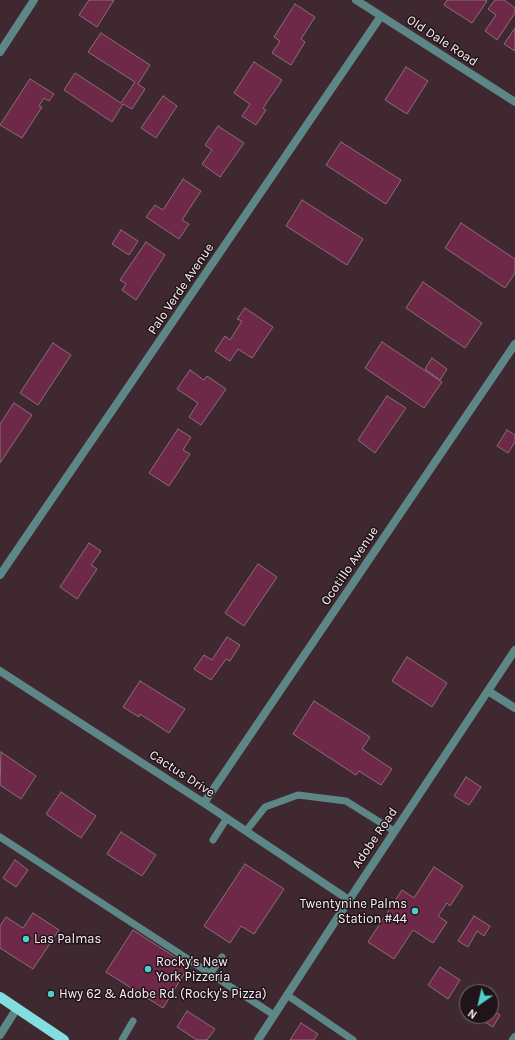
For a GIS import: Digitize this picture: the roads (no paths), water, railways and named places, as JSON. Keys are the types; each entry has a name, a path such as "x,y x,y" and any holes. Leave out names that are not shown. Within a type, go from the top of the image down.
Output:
{"main road":[{"path":"0,997 64,1040"}],"street":[{"path":"0,52 34,0"},
{"name":"Old Dale Road","path":"356,0 515,102"},
{"name":"Palo Verde Avenue","path":"0,575 381,16"},
{"name":"Ocotillo Avenue","path":"204,803 515,344"},
{"name":"Adobe Road","path":"258,1040 394,831 515,650"},
{"name":"Cactus Drive","path":"0,671 227,818 349,900"},
{"path":"488,691 515,708"},
{"path":"0,1035 17,1008"}],"lane":[{"path":"246,831 265,807 298,795 346,801 394,831"},
{"path":"213,840 227,818"},
{"path":"0,837 274,1015"},
{"path":"210,974 222,957"},
{"path":"287,995 353,1040"},
{"path":"122,1040 133,1021"}],"place":[{"name":"Twentynine Palms Station #44","path":"415,911"},
{"name":"Las Palmas","path":"26,939"},
{"name":"Rocky's New York Pizzeria","path":"148,969"},
{"name":"Hwy 62 & Adobe Rd. (Rocky's Pizza)","path":"51,994"}]}
